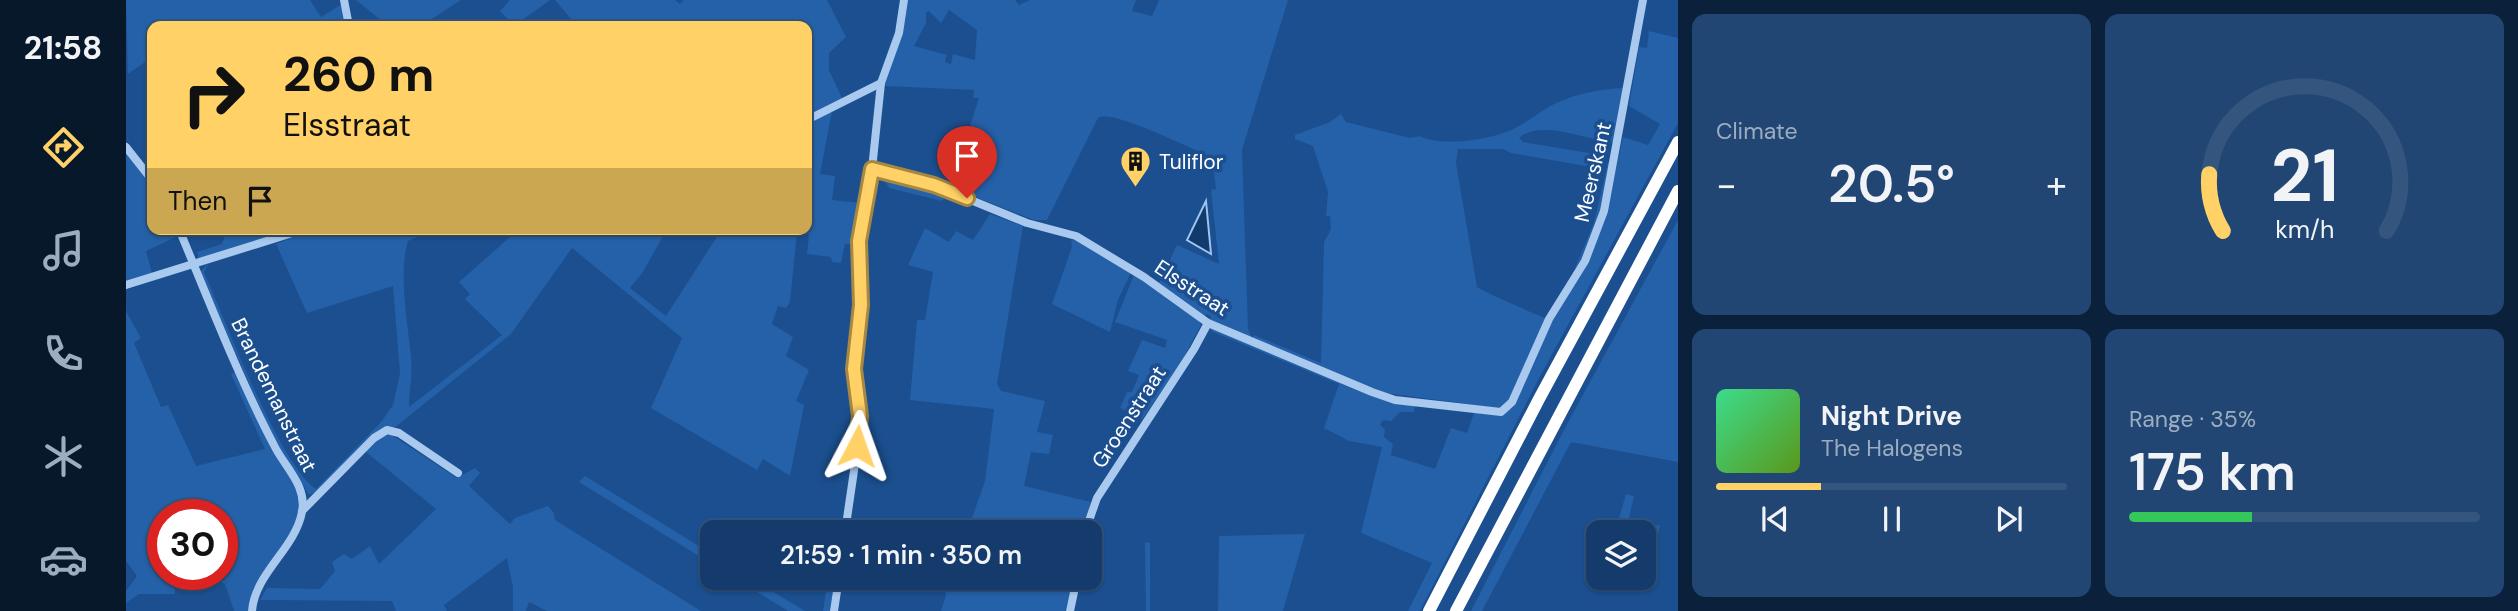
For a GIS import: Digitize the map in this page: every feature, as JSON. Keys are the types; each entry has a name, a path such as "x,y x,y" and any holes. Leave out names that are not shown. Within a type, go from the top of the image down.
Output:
{"highway":[{"path":"1430,611 1545,387 1678,142"},
{"path":"1456,611 1678,191"}],"street":[{"path":"345,0 348,21"},
{"path":"847,520 860,430 854,369 861,305 859,241 872,169 881,83 899,33 904,0"},
{"name":"Meerskant","path":"1501,412 1512,402 1549,319 1585,261 1604,211 1643,18 1643,0"},
{"path":"812,118 881,83"},
{"path":"126,147 147,174"},
{"name":"Elsstraat","path":"872,169 934,185 1027,223 1076,236 1143,277 1208,323 1384,396 1501,412"},
{"name":"Brandemanstraat","path":"182,235 272,441 298,485 302,511"},
{"path":"126,285 286,235"},
{"name":"Groenstraat","path":"1089,520 1097,498 1194,349 1208,323"},
{"path":"252,611 258,589 291,539 302,511 374,438 387,430 399,433 458,473"},
{"path":"834,611 837,590"},
{"path":"1070,611 1074,590"}],"shaded area":[{"path":"126,0 310,0 321,17 342,4 345,21 147,21 147,61 128,74"},
{"path":"356,0 461,0 429,21 382,21"},
{"path":"510,0 550,0 521,21 509,21 500,11"},
{"path":"555,0 675,0 680,4 684,0 827,0 846,37 829,53 829,70 842,98 812,113 812,21 573,21"},
{"path":"908,0 1015,0 1019,5 1030,0 1136,0 1132,11 1152,16 1159,0 1288,0 1242,150 1248,329 1252,338 1254,335 1321,363 1324,242 1331,229 1330,216 1326,216 1328,192 1313,146 1295,139 1295,135 1330,122 1341,114 1346,122 1410,138 1420,136 1430,140 1455,142 1510,131 1553,104 1566,99 1594,91 1623,88 1640,8 1616,143 1552,130 1528,132 1519,138 1523,142 1589,153 1592,162 1586,166 1511,153 1503,149 1458,149 1456,163 1477,287 1547,319 1509,402 1498,408 1385,393 1210,321 1211,316 1205,316 1159,283 1177,245 1219,264 1211,190 1216,189 1212,157 1153,131 1119,119 1098,118 1047,220 1034,220 950,187 979,98 973,98 974,90 884,86 899,43","holes":["949,10 977,30 975,60 953,54 951,64 945,62 947,55 914,46 926,23 926,12 929,11 941,23"]},
{"path":"1649,31 1678,38 1678,123 1538,380 1420,611 1408,611 1432,563 1361,533 1382,447 1349,441 1324,428 1339,384 1211,331 1212,327 1415,406 1414,412 1400,412 1391,421 1383,420 1380,425 1385,429 1384,437 1393,444 1391,455 1435,469 1451,428 1467,433 1474,413 1503,413 1512,408 1539,345 1605,220 1623,137 1648,145 1660,124 1629,106 1639,47 1647,48"},
{"path":"832,111 820,174 835,176 832,200 861,203 854,244 845,244 841,263 832,262 831,257 807,254 809,235 812,235 812,121"},
{"path":"126,152 147,179 147,235 178,236 146,251 152,273 126,282"},
{"path":"1608,163 1613,163 1602,210 1578,269 1575,268 1594,223"},
{"path":"882,176 948,193 942,201 889,188"},
{"path":"1206,201 1211,254 1187,240"},
{"path":"990,214 1023,226 997,384 1001,391 1045,401 1037,432 1053,435 1049,454 1031,452 1024,486 1091,502 1085,520 971,520 985,481 994,409 910,400 917,320 925,320 933,272 908,265 925,228 949,242 956,231 973,240"},
{"path":"1678,220 1678,462 1571,442 1482,611 1471,611 1566,426"},
{"path":"225,235 277,235 199,259 197,252 222,244"},
{"path":"299,235 416,235 417,237 408,241 404,268 411,363 409,407 502,335 465,299 470,294 459,282 510,237 509,235 664,235 643,272 630,288 666,316 718,235 797,235 790,302 786,308 778,306 772,324 793,337 786,356 809,370 796,401 804,405 790,476 763,459 757,470 651,408 682,338 572,248 511,334 394,428 381,429 326,487 309,495 272,435 200,272 210,262 204,272 254,389 286,452 316,489 381,422 393,405 400,373 393,286 307,313 276,244"},
{"path":"1074,240 1131,272 1118,300 1110,332 1052,304 1072,247 1071,241"},
{"path":"1134,275 1201,325 1179,366 1142,419 1120,408 1127,392 1132,392 1139,375 1128,371 1142,340 1165,348 1167,340 1115,322"},
{"path":"126,311 141,338 134,343 161,407 168,405 196,466 265,449 231,374 237,371 271,448 297,488 299,499 298,514 289,536 254,588 248,611 234,611 227,590 238,590 238,499 147,499 147,590 175,590 175,594 139,594 126,603 126,591 137,576 126,561"},
{"path":"390,434 457,478 475,468 480,473 469,486 510,524 515,518 548,506 554,513 555,520 701,611 547,611 529,602 526,611 513,611 513,587 507,558 444,605 447,611 396,611 392,601 260,600 267,588 320,589 335,571 332,562 344,554 352,559 370,546 379,564 436,509 366,452 378,439"},
{"path":"585,476 700,547 700,557 579,482"},
{"path":"1626,494 1634,496 1629,518 1637,520 1618,520"},
{"path":"1305,534 1283,611 1218,611 1219,536"},
{"path":"1145,542 1150,543 1150,611 1146,611"},
{"path":"754,590 770,590 805,611 788,611"},
{"path":"826,590 833,590 830,611 823,611"},
{"path":"945,590 1071,590 1065,611 941,611"}],"place":[{"name":"Tuliflor","path":"1136,189"}],"route":[{"path":"857,446 860,416 854,369 861,305 858,257 872,169 934,185 967,198"}]}
